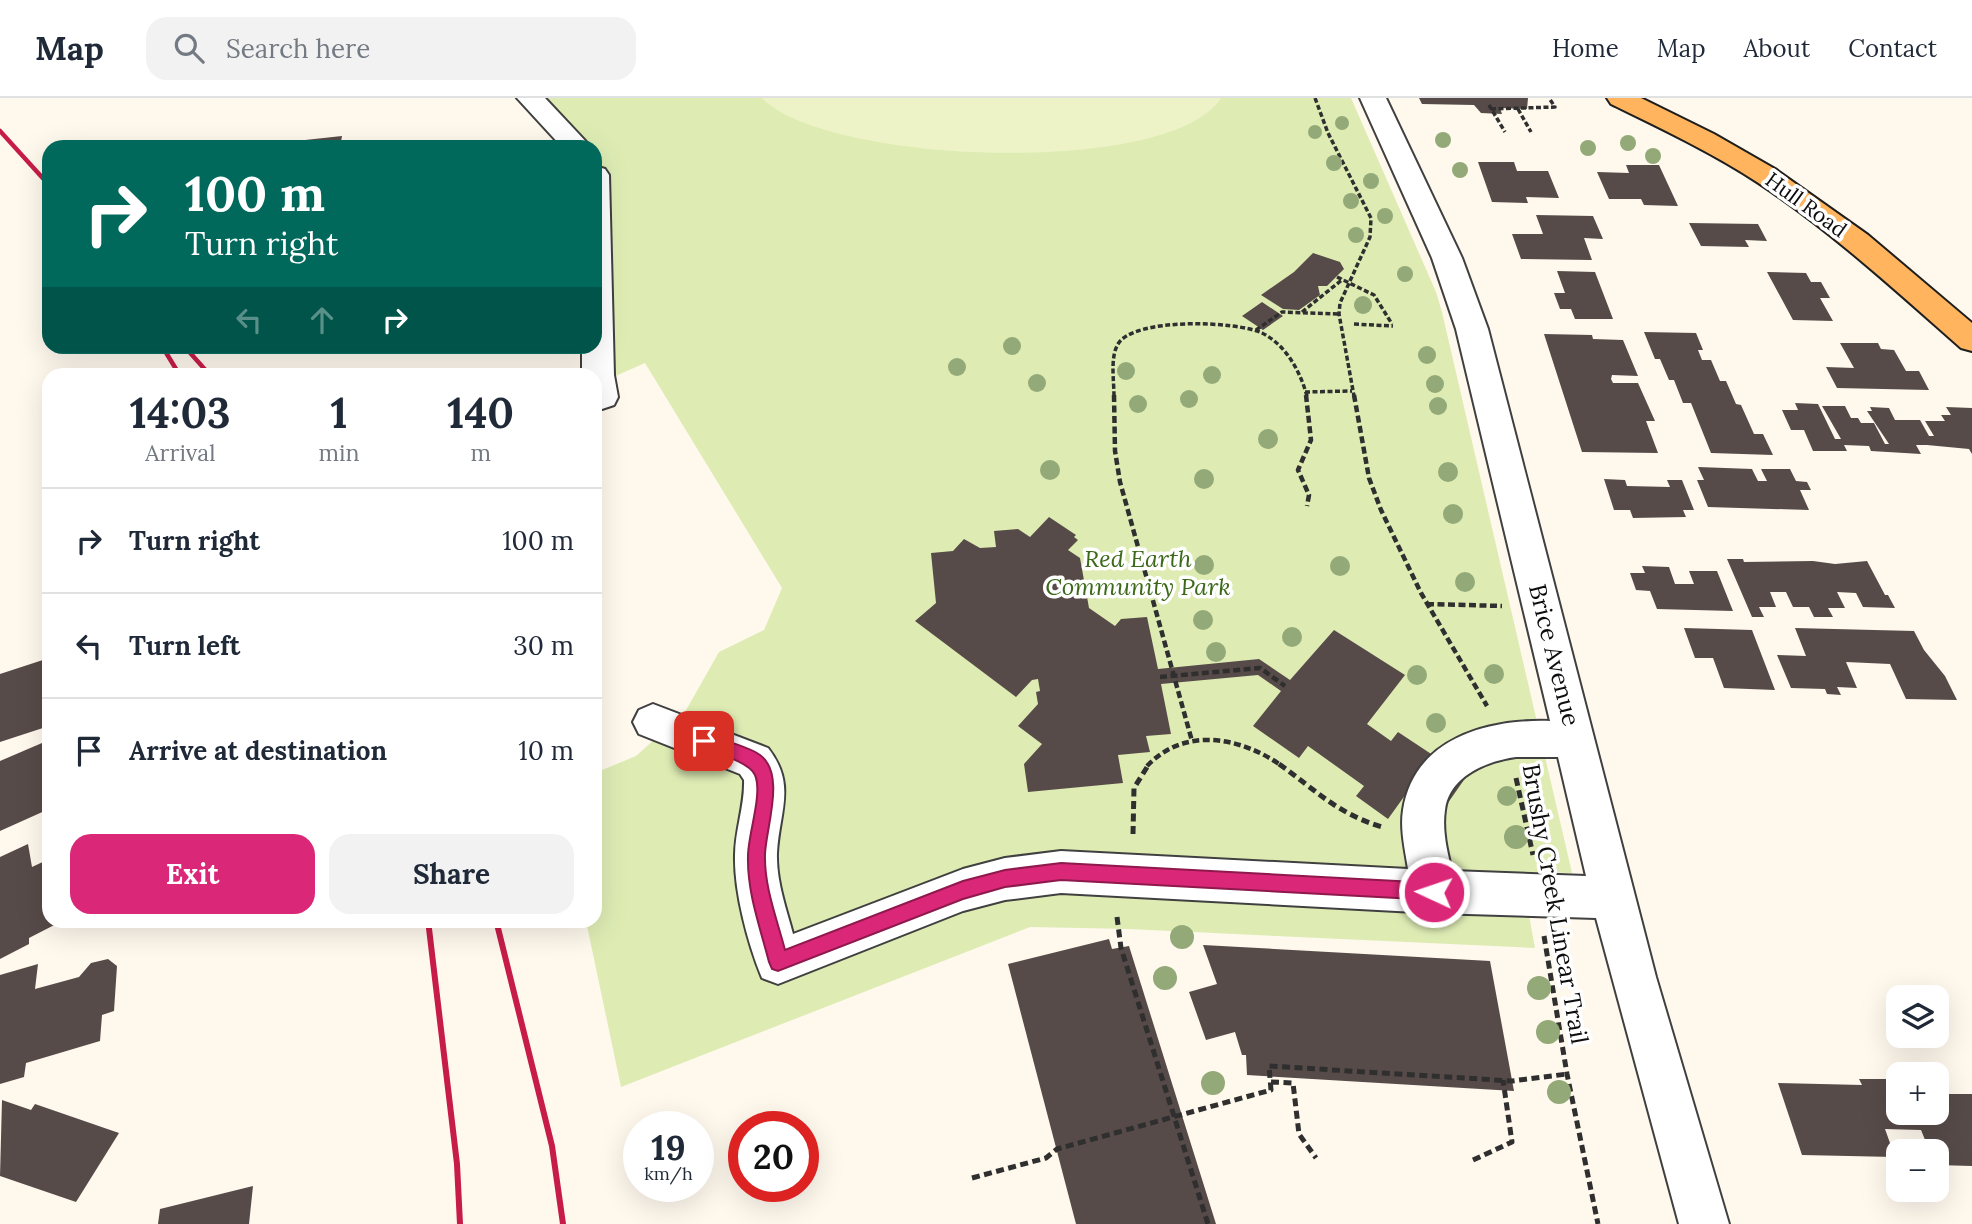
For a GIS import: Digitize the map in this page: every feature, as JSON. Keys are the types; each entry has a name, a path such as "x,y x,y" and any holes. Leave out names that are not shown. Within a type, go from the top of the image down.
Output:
{"main road":[{"name":"Hull Road","path":"1620,98 1711,143 1785,188 1873,255 1972,340"}],"street":[{"path":"530,98 571,140"},
{"name":"Brice Avenue","path":"1373,98 1461,292 1633,977 1685,1147 1704,1224"},
{"path":"653,722 754,761 764,774 765,792 757,854 758,883 778,962 963,890 1005,879 1061,872 1434,892 1614,898"},
{"path":"1434,892 1423,829 1424,806 1428,794 1456,757 1470,748 1508,740 1575,740"}],"path":[{"name":"Brushy Creek Linear Trail","path":"1315,98 1328,133 1371,218 1370,237 1340,303 1339,314 1369,478 1399,549 1427,604 1508,740 1539,895 1567,1074 1598,1224"},
{"path":"1505,132 1490,107 1555,107 1549,98"},
{"path":"1518,109 1531,132"},
{"path":"1337,277 1374,295 1392,325 1354,324"},
{"path":"1301,313 1343,279"},
{"path":"1307,306 1318,313"},
{"path":"1256,330 1279,313 1339,314"},
{"path":"1192,741 1118,476 1111,413 1115,379 1113,354 1126,336 1145,327 1237,326 1256,330 1291,357 1305,393 1311,443 1298,470 1309,495 1307,506"},
{"path":"1305,393 1352,391"},
{"path":"1427,604 1506,606"},
{"path":"1160,677 1260,668 1285,686"},
{"path":"1116,874 1115,839 1133,834 1135,827 1133,792 1136,782 1146,766 1162,752 1192,741 1228,739 1245,743 1271,758 1353,819 1386,828 1423,829"},
{"path":"1117,928 1208,1224"},
{"path":"972,1178 1046,1158 1057,1149 1271,1090 1269,1066 1503,1080 1567,1074"},
{"path":"1473,1160 1512,1142 1503,1080"},
{"path":"1271,1082 1293,1083 1299,1134 1316,1158"}],"green space":[{"name":"Red Earth Community Park","path":"516,98 1351,98 1436,292 1442,312 1572,873 1521,872 1535,948 1030,927 621,1087 587,928 602,928 602,770 636,756 685,712 719,652 764,630 782,588 645,363 602,382 602,368 590,368 589,354 602,354 602,140 556,140"},
{"path":"762,98 1221,98 1189,124 1137,141 1070,151 996,153 921,148 853,137 798,120"}],"building":[{"path":"1419,98 1528,98 1527,109 1500,108 1502,114 1481,113 1474,105 1422,104"},
{"path":"342,136 341,140 305,140"},
{"path":"1478,162 1514,162 1517,171 1548,171 1559,198 1526,197 1528,203 1492,202"},
{"path":"1626,165 1659,165 1678,206 1644,205 1641,199 1609,199 1597,172 1629,173"},
{"path":"1536,215 1593,216 1603,239 1584,238 1592,260 1521,259 1512,234 1543,234"},
{"path":"1689,223 1758,224 1767,241 1745,240 1749,247 1701,246"},
{"path":"1313,253 1340,262 1344,269 1327,286 1318,286 1320,295 1299,310 1283,309 1261,295 1294,272"},
{"path":"1557,271 1595,272 1613,319 1575,319 1571,309 1560,309 1554,293 1565,293"},
{"path":"1767,272 1806,273 1811,282 1821,282 1830,298 1820,298 1833,321 1793,320"},
{"path":"1262,302 1283,316 1263,330 1242,316"},
{"path":"1644,332 1696,333 1703,350 1698,350 1702,360 1711,360 1720,381 1726,381 1736,404 1741,405 1754,434 1763,434 1773,455 1711,453 1691,403 1683,403 1674,380 1669,380 1660,359 1655,359"},
{"path":"1544,334 1592,335 1593,339 1623,340 1638,376 1612,375 1611,379 1613,383 1638,383 1655,421 1646,421 1658,453 1582,452"},
{"path":"1840,343 1878,343 1881,349 1894,350 1906,371 1919,371 1929,390 1837,388 1826,367 1854,368"},
{"path":"1795,403 1818,404 1835,439 1841,439 1822,406 1845,406 1851,418 1858,418 1861,423 1874,423 1885,444 1889,444 1867,411 1872,411 1870,407 1889,408 1895,420 1920,420 1929,436 1934,436 1925,421 1945,421 1941,415 1951,415 1946,407 1972,408 1972,454 1969,449 1927,445 1916,445 1921,454 1871,451 1869,446 1844,445 1847,451 1813,451 1804,430 1791,430 1782,410 1798,410"},
{"path":"1698,467 1752,469 1758,481 1767,481 1761,469 1790,469 1796,481 1807,482 1811,490 1800,490 1809,510 1708,507 1697,480 1704,480"},
{"path":"1604,479 1625,480 1627,486 1670,487 1667,480 1682,480 1694,510 1683,510 1686,517 1633,518 1630,510 1614,510"},
{"path":"1049,517 1076,535 1074,537 1078,540 1068,550 1080,558 1089,608 1115,626 1121,619 1147,617 1158,669 1259,659 1290,680 1334,630 1405,675 1367,724 1391,741 1398,732 1466,777 1443,810 1411,787 1388,819 1356,796 1364,786 1308,746 1299,758 1253,726 1281,691 1258,675 1161,684 1171,734 1146,736 1150,752 1118,755 1123,783 1028,792 1024,764 1042,744 1018,726 1038,704 1038,679 1032,680 1016,697 915,621 936,603 931,553 953,551 964,539 980,548 996,547 994,531 1018,529 1030,537"},
{"path":"1727,559 1743,559 1744,562 1813,561 1835,564 1867,561 1895,608 1863,607 1856,593 1837,592 1845,608 1828,608 1833,617 1814,617 1809,607 1793,607 1786,592 1770,592 1776,607 1759,607 1764,617 1752,617"},
{"path":"1642,566 1669,567 1675,584 1694,584 1689,571 1717,571 1733,611 1657,609 1650,591 1636,590 1630,573 1645,573"},
{"path":"1684,628 1752,630 1775,690 1724,688 1713,658 1695,658"},
{"path":"1795,628 1914,631 1924,650 1945,676 1957,700 1906,699 1890,664 1846,662 1857,688 1837,687 1841,695 1827,694 1825,689 1791,688 1777,655 1806,656"},
{"path":"42,660 42,728 0,742 0,674"},
{"path":"42,743 42,812 0,831 0,761"},
{"path":"28,844 32,867 42,862 42,928 48,928 29,938 29,944 0,959 0,857"},
{"path":"1109,939 1112,949 1129,946 1216,1224 1076,1224 1008,964"},
{"path":"1203,945 1490,961 1514,1091 1247,1075 1246,1055 1242,1055 1235,1032 1206,1040 1189,992 1217,984"},
{"path":"108,959 117,966 114,1011 102,1015 100,1041 26,1063 24,1077 0,1084 0,975 38,964 35,989 79,977 91,963"},
{"path":"1859,1079 1886,1079 1886,1125 1949,1125 1949,1094 1972,1094 1972,1166 1949,1165 1949,1139 1925,1139 1921,1130 1885,1129 1889,1139 1886,1139 1886,1157 1802,1155 1778,1083 1862,1085"},
{"path":"2,1100 31,1110 35,1104 119,1133 76,1202 0,1176"},
{"path":"253,1186 249,1224 158,1224 160,1209"}],"railway":[{"path":"0,131 42,177"},
{"path":"167,354 175,368"},
{"path":"191,354 204,368"},
{"path":"429,928 457,1164 460,1224"},
{"path":"498,928 552,1146 563,1224"}],"route":[{"path":"704,741 754,761 764,774 765,792 757,854 758,883 778,962 963,890 1005,879 1061,872 1152,874 1434,892"}]}
